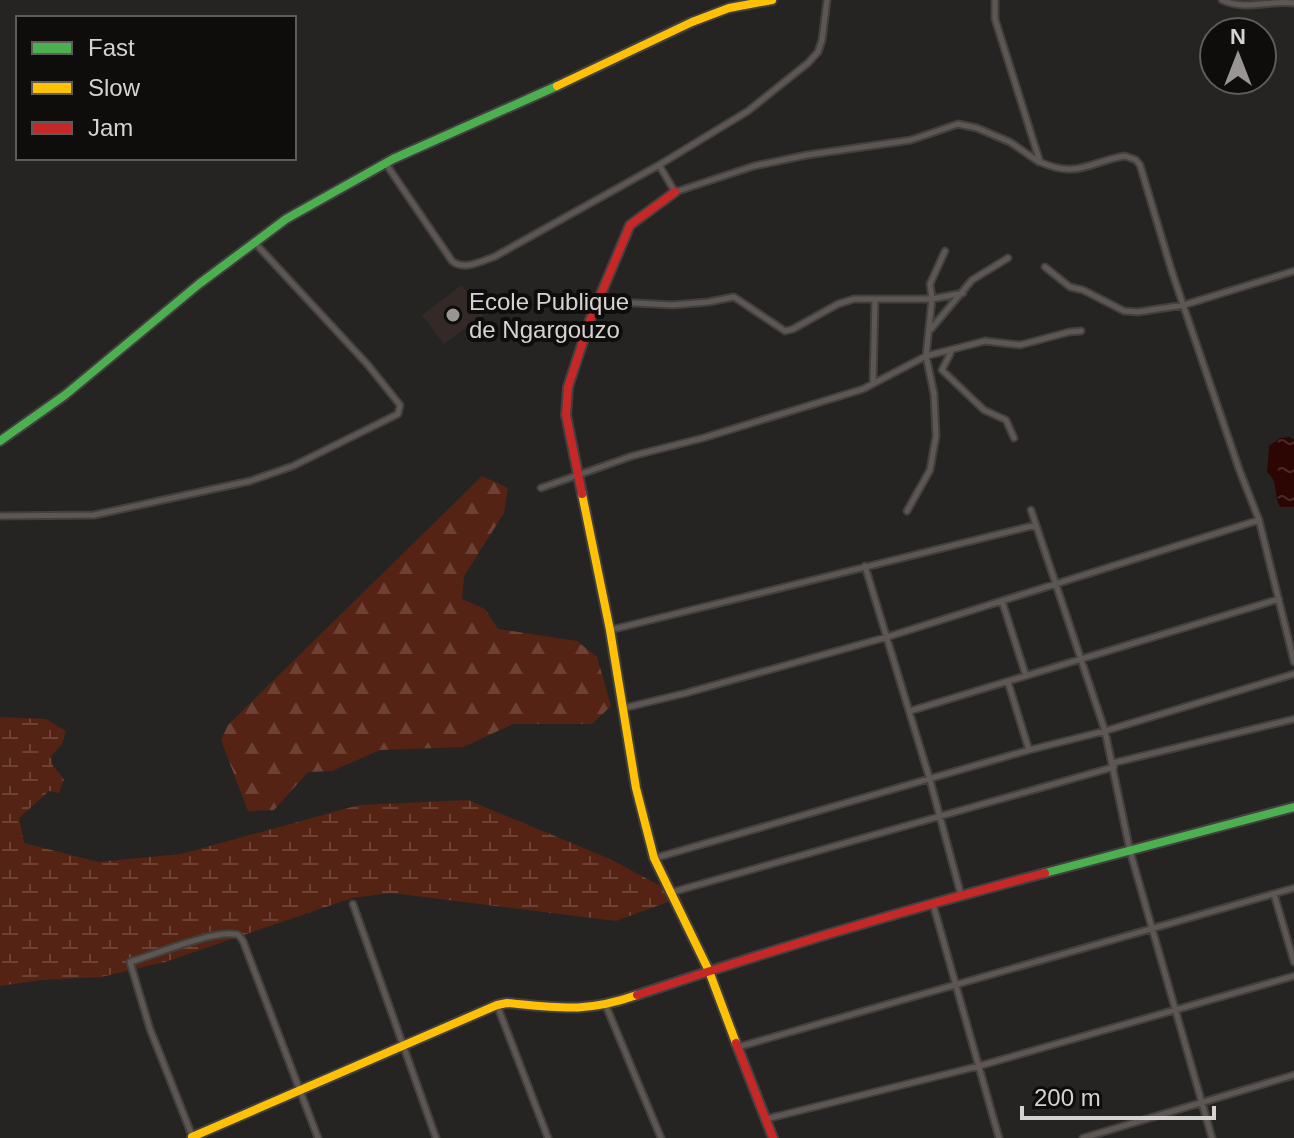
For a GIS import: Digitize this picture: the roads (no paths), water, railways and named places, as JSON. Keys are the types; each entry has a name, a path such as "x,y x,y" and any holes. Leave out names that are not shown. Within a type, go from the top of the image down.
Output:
{"street":[{"path":"0,441 65,395 199,284 286,219 386,164 692,22 729,8 772,0"},
{"path":"386,164 457,266 494,257 728,125 818,52 827,0"},
{"path":"995,0 995,19 1040,162"},
{"path":"1222,0 1243,5 1277,1 1294,3"},
{"path":"773,1138 709,971 654,858 636,788 610,630 566,415 568,387 597,301 630,225 675,192 754,166 911,140 958,124 977,128 1010,142 1048,166 1086,168 1120,156 1136,160 1239,469 1259,520 1294,662"},
{"path":"659,165 675,192"},
{"path":"0,516 94,515 250,481 293,466 398,414 400,405 377,376 255,242"},
{"path":"907,511 930,470 936,436 934,394 926,356 932,299 930,284 945,251"},
{"path":"930,330 972,280 1008,258"},
{"path":"1045,267 1070,287 1083,290 1124,311 1151,311 1184,305 1294,271"},
{"path":"597,301 673,305 734,297 785,331 854,299 932,299 963,293"},
{"path":"873,383 875,299"},
{"path":"541,488 632,456 779,416 873,383 926,356 985,341 1020,345 1081,331"},
{"path":"953,349 942,370 984,410 1006,420 1014,438"},
{"path":"1031,510 1105,731 1130,851 1212,1138"},
{"path":"624,708 887,637 1259,520"},
{"path":"610,630 1036,525"},
{"path":"865,566 910,711 961,895"},
{"path":"910,711 1279,599"},
{"path":"1002,601 1026,677"},
{"path":"654,858 1105,731 1294,674"},
{"path":"1008,682 1029,750"},
{"path":"669,893 1113,765 1294,719"},
{"path":"318,1138 299,1092 254,970 238,935 214,936 130,962 150,1029 192,1138 299,1092 401,1046 497,1005 507,1003 570,1009 606,1006 709,971 961,895 1294,807"},
{"path":"738,1047 1294,888"},
{"path":"1274,894 1294,962"},
{"path":"353,904 436,1138"},
{"path":"933,904 999,1138"},
{"path":"765,1119 979,1066 1294,976"},
{"path":"497,1005 548,1138"},
{"path":"606,1006 661,1138"},
{"path":"1083,1138 1294,1075"}],"water":[{"path":"1290,437 1294,440 1294,507 1280,507 1273,480 1267,472 1269,446 1280,438"}],"place":[{"name":"Ecole Publique de Ngargouzo","path":"453,315"}]}
